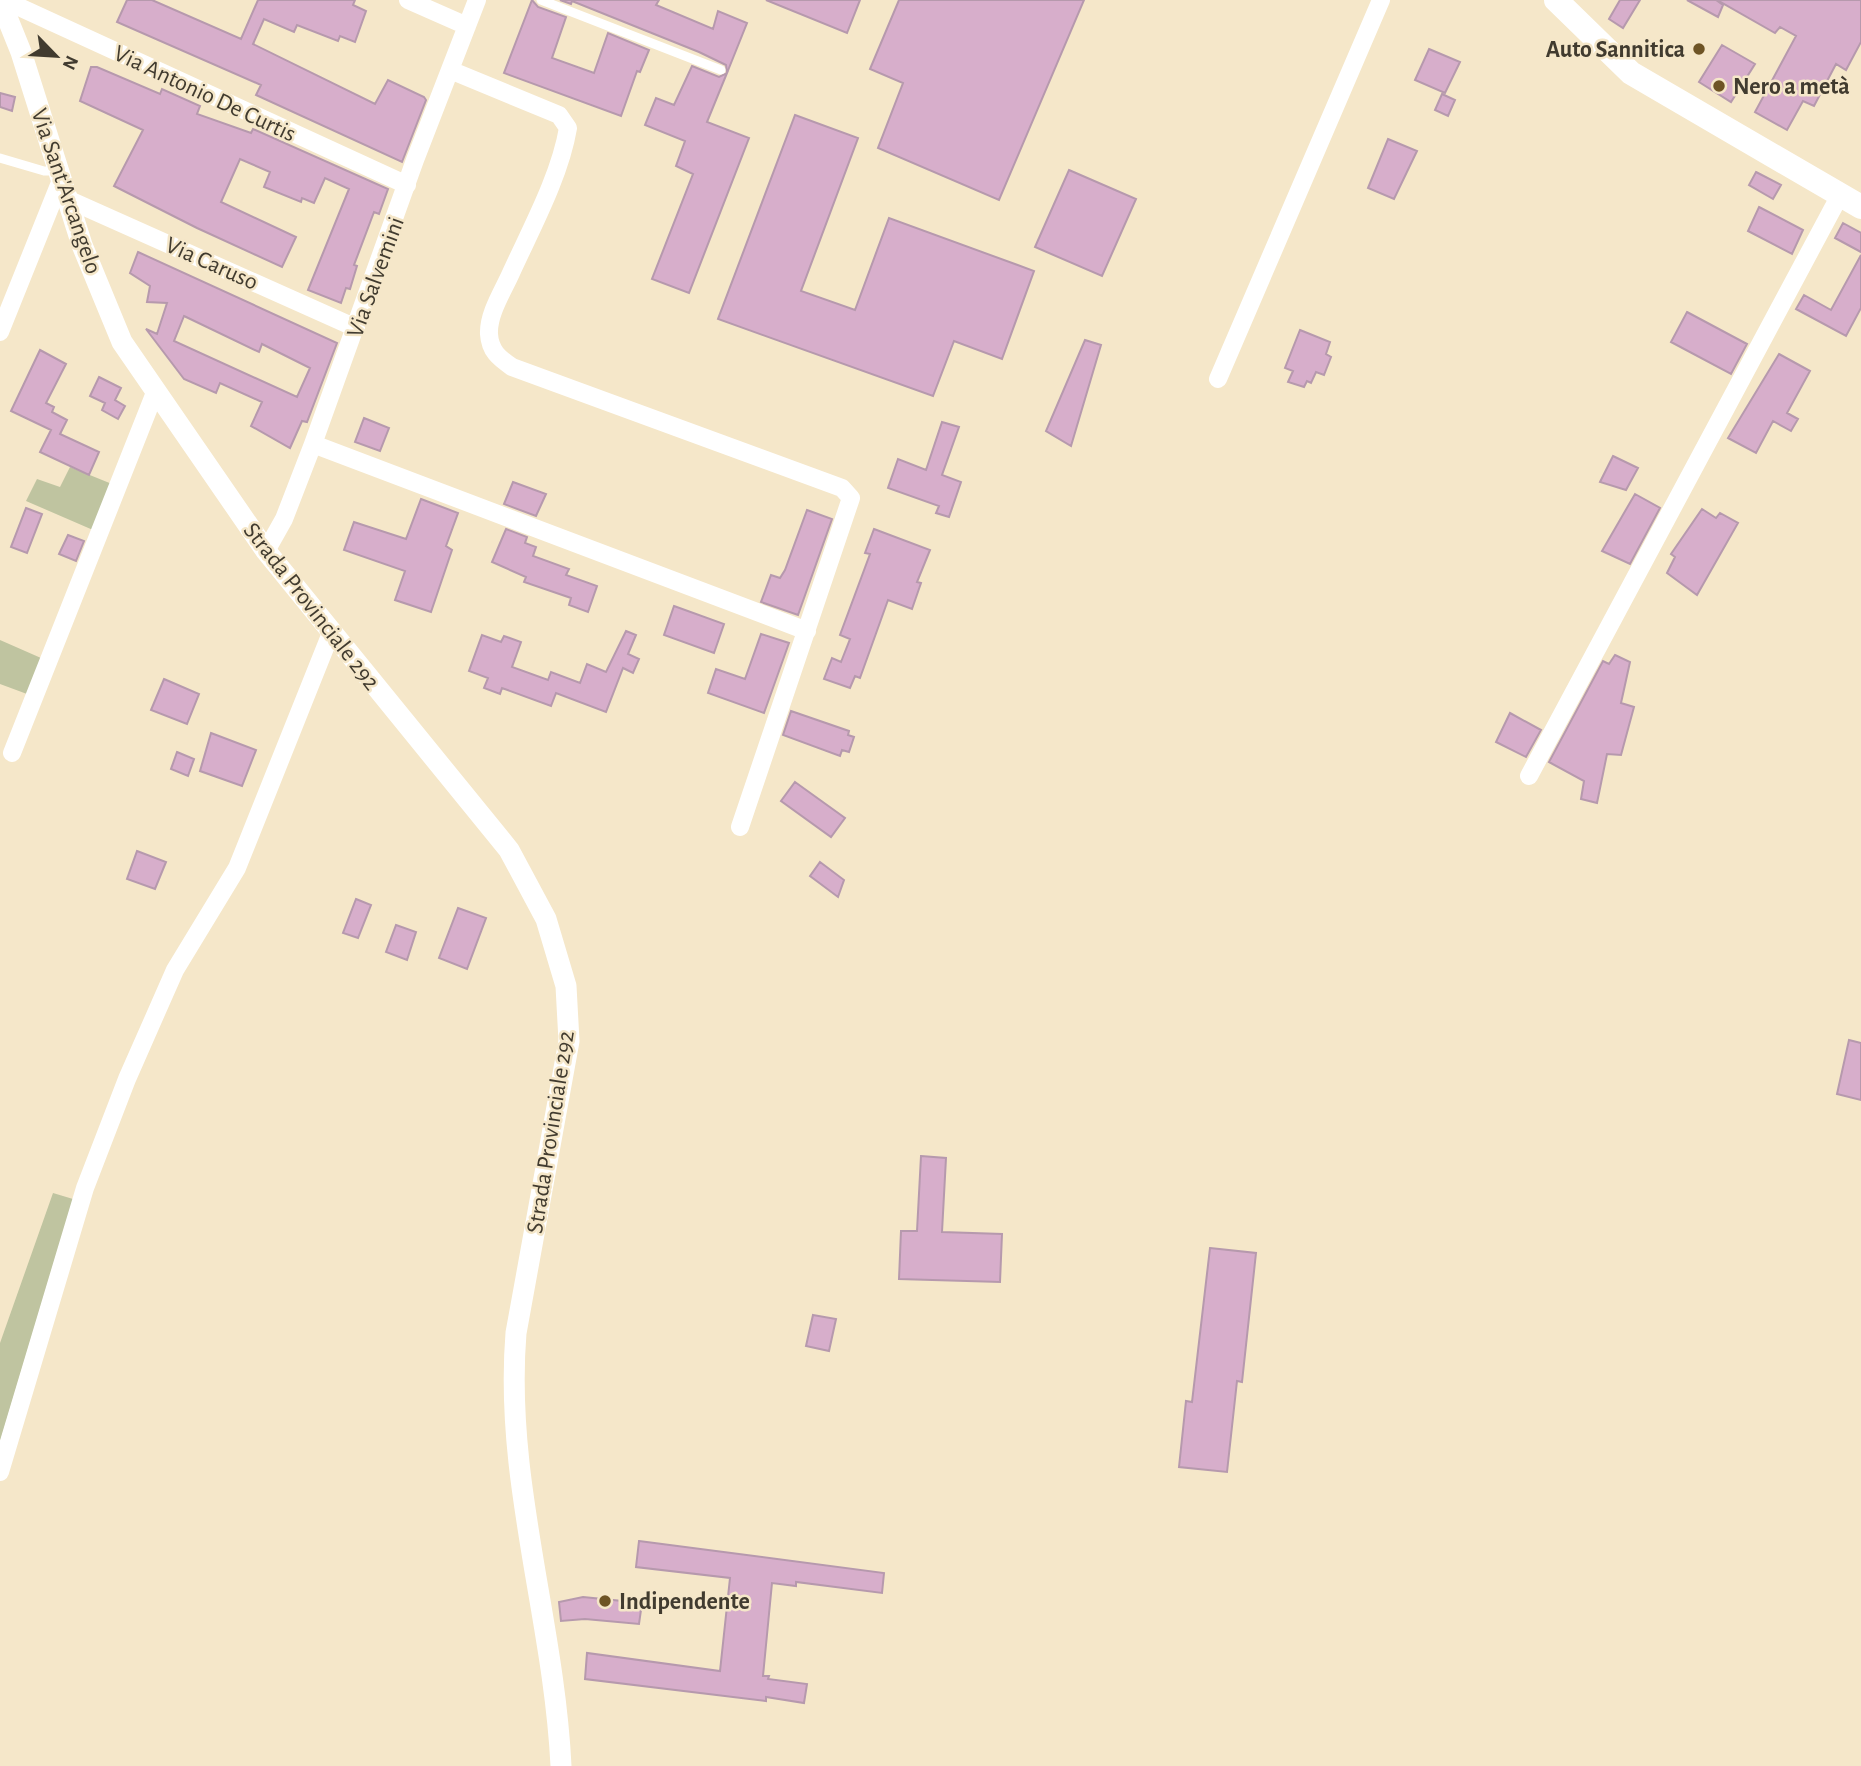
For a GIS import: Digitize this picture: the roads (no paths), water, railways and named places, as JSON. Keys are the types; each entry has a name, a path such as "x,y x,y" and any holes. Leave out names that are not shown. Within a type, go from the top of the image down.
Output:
{"main road":[{"path":"1556,0 1631,74 1851,201"}],"street":[{"name":"Via Sant'Arcangelo","path":"2,0 22,52 82,245 122,342"},
{"name":"Via Antonio De Curtis","path":"2,0 407,185"},
{"path":"408,0 467,26"},
{"name":"Via Salvemini","path":"266,551 279,528 313,444 477,0"},
{"path":"1218,379 1381,0"},
{"path":"450,70 559,116 568,128 535,221 494,312 489,330 490,345 497,356 512,367 848,492 851,506 740,827"},
{"name":"Via Caruso","path":"62,184 356,328"},
{"path":"0,332 62,184"},
{"path":"1529,776 1851,201"},
{"name":"Strada Provinciale 292","path":"122,342 266,551 509,849 546,919 566,986 569,1041 516,1333 512,1378 516,1451 530,1551 555,1692 561,1766"},
{"path":"12,753 156,390"},
{"path":"313,444 807,631"},
{"path":"0,1472 85,1188 127,1079 175,970 237,868 331,633"}],"lane":[{"path":"541,0 721,71"},
{"path":"0,158 44,171 62,184"}],"place":[{"name":"Auto Sannitica","path":"1699,49"},
{"name":"Nero a metà","path":"1719,86"},
{"name":"Indipendente","path":"605,1601"}]}
